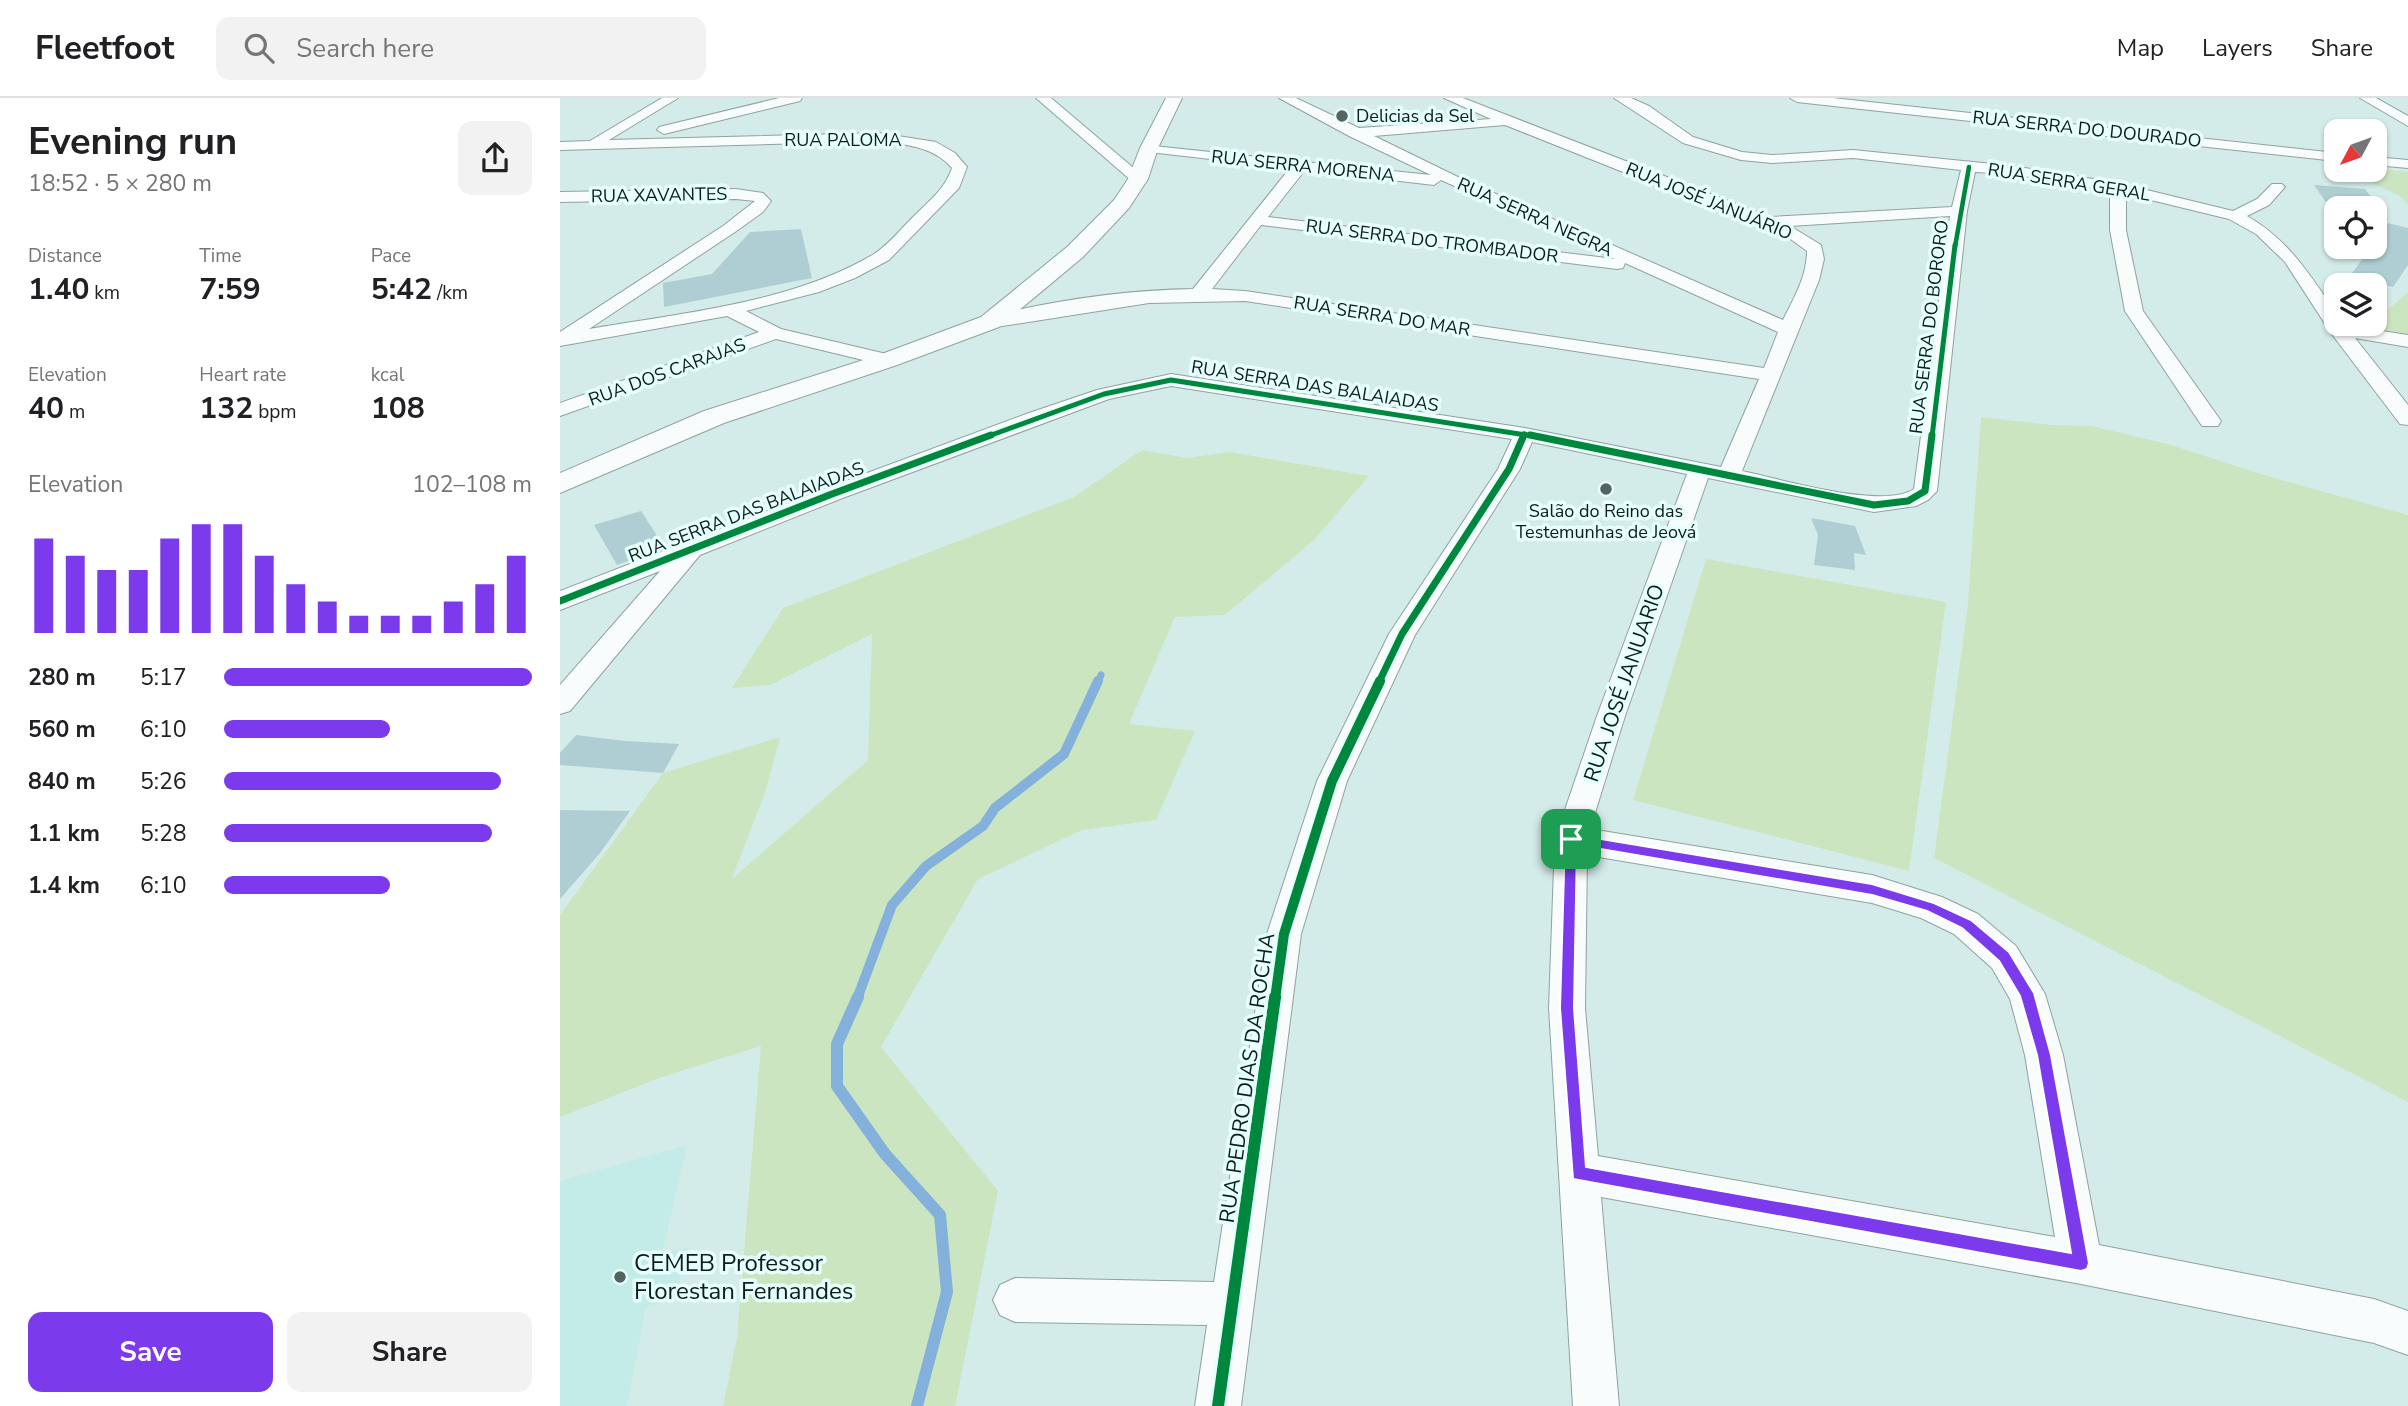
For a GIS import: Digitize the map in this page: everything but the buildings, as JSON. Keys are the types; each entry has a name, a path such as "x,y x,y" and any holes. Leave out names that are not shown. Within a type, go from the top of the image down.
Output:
{"street":[{"path":"590,145 671,98"},
{"path":"609,144 795,98"},
{"path":"1043,98 1138,179"},
{"path":"560,484 714,417 888,360 990,321 1075,252 1122,204 1138,179 1149,148 1174,98"},
{"name":"RUA SERRA NEGRA","path":"1286,98 1457,182 1788,329"},
{"name":"RUA JOSÉ JANUÁRIO","path":"1451,98 1768,222 1795,234 1815,249 1815,267 1788,329 1773,375 1714,472"},
{"name":"RUA SERRA GERAL","path":"1621,98 1644,109 1689,139 1741,156 1772,159 1876,155 2013,170 2118,188 2235,216 2262,231 2291,259 2324,308"},
{"name":"RUA SERRA DO DOURADO","path":"1797,98 2324,156"},
{"path":"2367,98 2408,122"},
{"path":"1354,133 1506,121"},
{"name":"RUA PALOMA","path":"560,146 879,136 931,145 950,156 960,167 954,185 883,256 849,274 813,288 729,310"},
{"name":"RUA SERRA MORENA","path":"1149,148 1457,182"},
{"path":"1200,292 1300,166"},
{"name":"RUA SERRA DO BORORO","path":"1925,491 1959,211 1969,167"},
{"path":"2235,216 2263,202 2277,187"},
{"path":"2118,188 2118,230 2134,312 2210,421"},
{"path":"572,210 595,196"},
{"name":"RUA XAVANTES","path":"560,197 758,196 763,201 744,219 560,340"},
{"path":"1768,222 1959,211"},
{"name":"RUA SERRA DO TROMBADOR","path":"1256,220 1649,268"},
{"name":"RUA SERRA DO MAR","path":"990,321 1128,299 1200,292 1258,298 1773,375"},
{"path":"560,340 729,310 775,333 888,360"},
{"name":"RUA DOS CARAJAS","path":"560,410 775,333"},
{"name":"RUA SERRA GERAL","path":"2343,336 2408,419"},
{"path":"2379,336 2408,341"},
{"name":"RUA SERRA DAS BALAIADAS","path":"560,601 832,494 1048,414 1104,394 1171,380 1525,434 1819,496 1874,505 1906,502 1919,497 1925,491"},
{"name":"RUA PEDRO DIAS DA ROCHA","path":"1218,1406 1284,934 1332,781 1402,634 1509,469 1525,434"},
{"name":"RUA JOSÉ JANUARIO","path":"1597,1406 1567,1008 1571,839 1611,716 1714,472"},
{"path":"560,704 692,550"},
{"path":"1571,839 1872,889 1930,906 1966,924 2004,957 2027,993 2044,1055 2081,1263"},
{"path":"1579,1173 2081,1263 2374,1321 2408,1333"},
{"path":"1015,1300 1233,1304"}],"shaded area":[{"name":"CEMEB Professor Florestan Fernandes","path":"687,1145 662,1254 688,1247 675,1300 646,1306 627,1406 560,1406 560,1181"}],"green space":[{"path":"2387,169 2408,172 2408,205 2400,196 2370,182 2387,182"},
{"path":"2408,292 2408,338 2387,334 2387,310"},
{"path":"1981,417 2053,425 2091,426 2168,444 2267,476 2408,515 2408,1102 1934,858 1968,603"},
{"path":"1142,450 1186,458 1230,452 1369,476 1314,540 1225,615 1175,617 1129,724 1195,731 1156,820 1082,830 978,879 881,1047 998,1191 955,1406 723,1406 737,1337 761,1046 662,1077 560,1117 560,915 663,773 780,737 766,790 732,879 868,760 872,634 770,685 732,688 783,608 1074,497"},
{"path":"1706,559 1946,602 1909,871 1633,800"}],"waterway":[{"path":"1098,682 1101,675"},
{"path":"857,999 892,905 926,866 983,826 995,808 1064,754 1098,681"},
{"path":"858,997 837,1044 837,1086 885,1154 940,1215 947,1292 917,1406"}],"cycle path":[{"path":"560,601 832,494 1037,418 1104,394 1171,380 1525,434 1874,505 1908,501 1925,491 1959,211 1969,167"},
{"path":"1218,1406 1284,934 1332,781 1402,634 1509,469 1525,434"}],"place":[{"name":"Delicias da Sel","path":"1342,116"},
{"name":"Salão do Reino das Testemunhas de Jeová","path":"1606,489"},
{"name":"CEMEB Professor Florestan Fernandes","path":"620,1277"}],"route":[{"path":"1571,839 1872,889 1930,906 1966,924 2004,957 2027,993 2044,1055 2081,1263 1579,1173 1567,1008 1571,839"}]}
